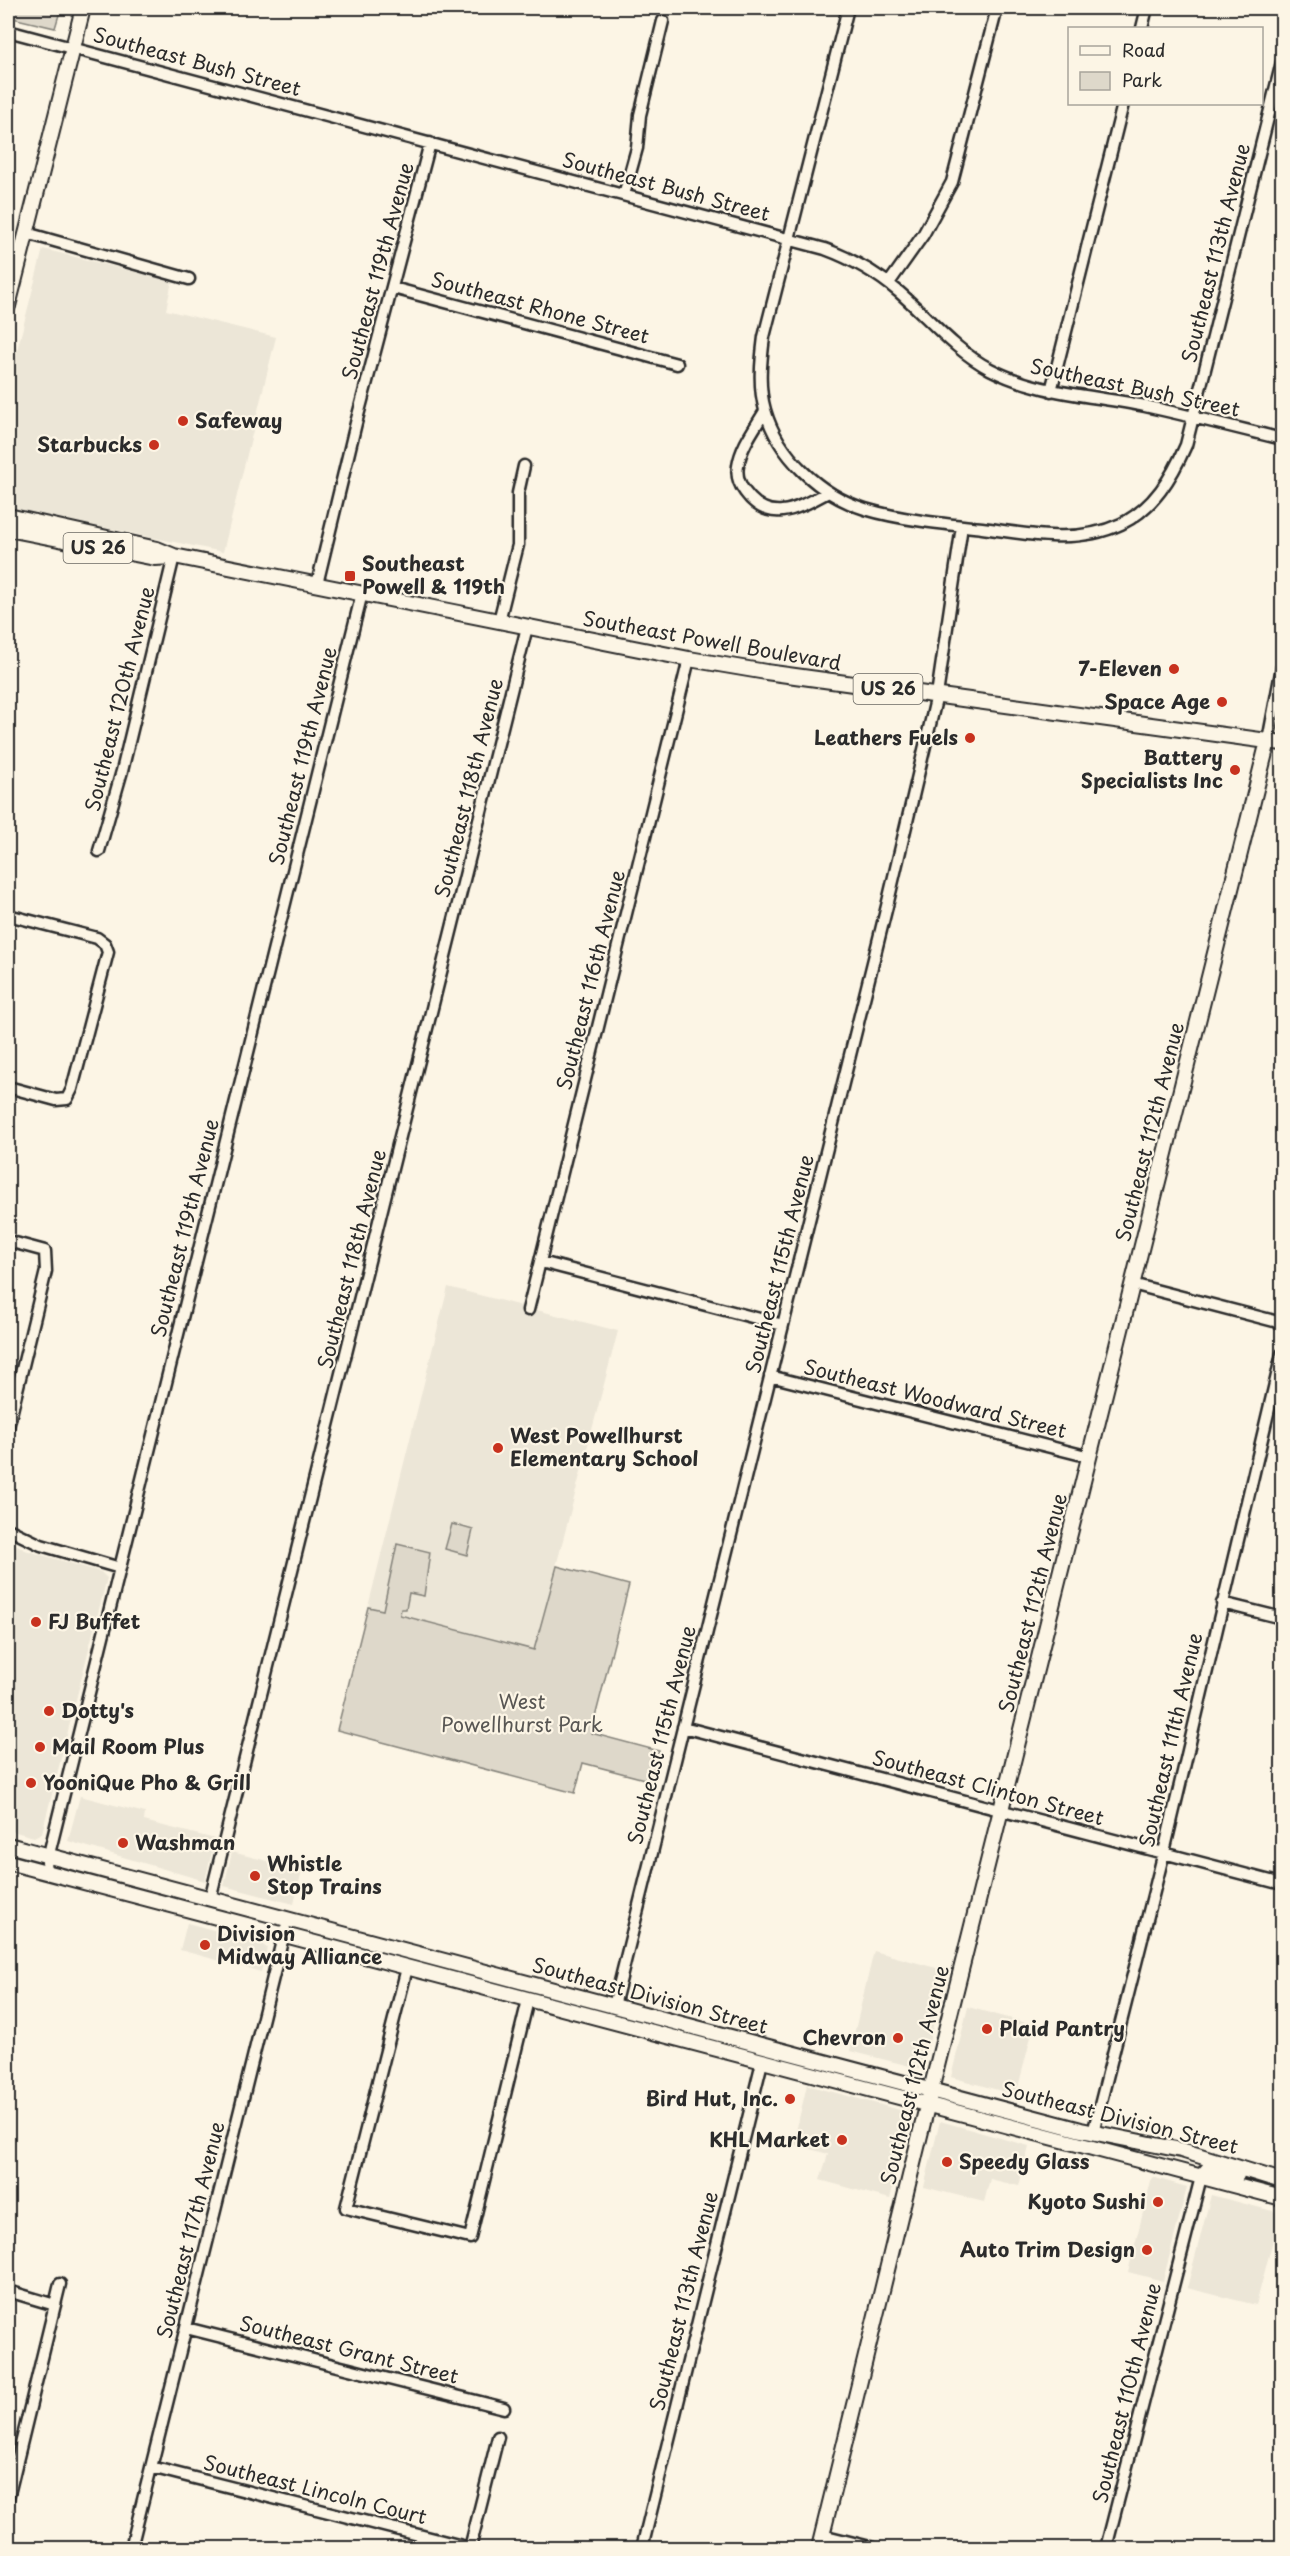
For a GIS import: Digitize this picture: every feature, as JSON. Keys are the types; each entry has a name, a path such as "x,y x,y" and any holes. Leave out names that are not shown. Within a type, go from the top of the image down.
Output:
{"main road":[{"path":"8,306 83,8"},
{"name":"Southeast Powell Boulevard","path":"8,516 157,549 174,556 689,659 1282,743"},
{"name":"Southeast Powell Boulevard","path":"8,529 155,558 174,556"},
{"name":"Southeast 112th Avenue","path":"820,2542 1268,741"},
{"name":"Southeast Division Street","path":"8,1845 1093,2133 1181,2150 1278,2179"},
{"name":"Southeast Division Street","path":"8,1862 1282,2198"},
{"path":"85,1883 89,1879 98,1877 134,1884 146,1882"},
{"path":"1200,2177 1208,2169 1264,2181 1278,2179"}],"street":[{"path":"790,239 848,8"},
{"path":"889,284 923,235 952,182 998,8"},
{"path":"1142,27 1147,8"},
{"path":"624,195 637,147 640,115 663,21"},
{"name":"Southeast Bush Street","path":"8,32 790,239 847,258 889,284 972,358 1014,380 1051,391 1144,406 1282,440"},
{"name":"Southeast 113th Avenue","path":"790,239 763,346 760,363 761,394 765,411 786,452 807,475 828,492 869,510 962,526 1073,538 1098,533 1122,523 1163,490 1176,469 1186,445 1282,62"},
{"path":"1051,391 1123,105"},
{"name":"Southeast 119th Avenue","path":"317,584 356,423 430,143"},
{"path":"26,233 189,279"},
{"name":"Southeast Rhone Street","path":"393,288 677,364"},
{"path":"765,411 743,447 737,467 740,485 751,501 767,510 789,512 828,492"},
{"path":"499,621 518,545 518,493 524,466"},
{"name":"Southeast 115th Avenue","path":"614,2006 937,695 962,526"},
{"name":"Southeast 120th Avenue","path":"99,851 122,771 174,556"},
{"name":"Southeast 119th Avenue","path":"45,1872 362,593"},
{"name":"Southeast 118th Avenue","path":"210,1899 527,627"},
{"name":"Southeast 116th Avenue","path":"528,1310 689,659"},
{"name":"Southeast 112th Avenue","path":"1268,741 1282,667"},
{"path":"8,915 97,938 105,944 108,952 72,1089 67,1099 56,1100 8,1087"},
{"path":"8,1241 45,1251 46,1271 8,1427"},
{"path":"541,1262 783,1325"},
{"path":"1132,1284 1282,1323"},
{"name":"Southeast 111th Avenue","path":"1093,2133 1164,1852 1282,1354"},
{"name":"Southeast Woodward Street","path":"770,1376 1090,1457"},
{"path":"8,1529 40,1545 120,1568"},
{"path":"1222,1603 1282,1618"},
{"name":"Southeast Clinton Street","path":"683,1727 1282,1884"},
{"name":"Southeast 117th Avenue","path":"131,2548 287,1920"},
{"path":"407,1968 346,2208 470,2238 528,2000"},
{"name":"Southeast 113th Avenue","path":"642,2548 762,2062"},
{"name":"Southeast 110th Avenue","path":"1106,2548 1200,2177"},
{"path":"8,2498 60,2284"},
{"path":"8,2291 55,2305"},
{"name":"Southeast Grant Street","path":"186,2328 504,2408"},
{"path":"470,2548 498,2437"},
{"name":"Southeast Lincoln Court","path":"151,2467 470,2548"},
{"path":"820,2542 874,2548"}],"shaded area":[{"path":"43,249 172,281 166,310 276,337 223,552 8,508 8,386"},
{"name":"West Powellhurst Elementary School","path":"448,1287 618,1331 534,1650 368,1607"},
{"path":"8,1539 25,1550 101,1572 107,1578 42,1833 34,1837 8,1830"},
{"path":"80,1796 145,1813 144,1821 215,1839 205,1881 68,1841"},
{"path":"232,1852 302,1870 294,1904 224,1886"},
{"path":"187,1923 259,1942 267,1948 261,1972 180,1950"},
{"path":"874,1951 947,1971 922,2069 850,2051"},
{"path":"968,2007 1034,2025 1016,2095 951,2077"},
{"path":"807,2085 911,2113 890,2199 820,2180 828,2154 793,2144"},
{"path":"940,2121 1029,2146 1019,2186 990,2179 984,2202 924,2187"},
{"path":"1152,2177 1187,2187 1163,2281 1128,2272"},
{"path":"1211,2195 1280,2213 1256,2305 1187,2288"}],"green space":[{"path":"8,8 61,8 55,28 8,17"},
{"path":"452,1524 473,1530 467,1555 445,1549"},
{"name":"West Powellhurst Park","path":"397,1544 430,1552 424,1596 409,1593 406,1609 401,1609 400,1615 534,1650 557,1566 629,1585 591,1733 659,1751 652,1781 583,1763 575,1793 337,1730 368,1607 383,1610"}],"place":[{"name":"Safeway","path":"183,421"},
{"name":"Starbucks","path":"154,445"},
{"name":"Southeast Powell & 119th","path":"350,576"},
{"name":"7-Eleven","path":"1174,669"},
{"name":"Space Age","path":"1222,702"},
{"name":"Leathers Fuels","path":"970,738"},
{"name":"Battery Specialists Inc","path":"1235,770"},
{"name":"West Powellhurst Elementary School","path":"498,1448"},
{"name":"FJ Buffet","path":"36,1622"},
{"name":"Dotty's","path":"49,1711"},
{"name":"Mail Room Plus","path":"40,1747"},
{"name":"YooniQue Pho & Grill","path":"31,1783"},
{"name":"Washman","path":"123,1843"},
{"name":"Whistle Stop Trains","path":"255,1876"},
{"name":"Division Midway Alliance","path":"205,1945"},
{"name":"Plaid Pantry","path":"987,2029"},
{"name":"Chevron","path":"898,2038"},
{"name":"Bird Hut, Inc.","path":"790,2099"},
{"name":"KHL Market","path":"842,2140"},
{"name":"Speedy Glass","path":"947,2162"},
{"name":"Kyoto Sushi","path":"1158,2202"},
{"name":"Auto Trim Design","path":"1147,2250"}]}
